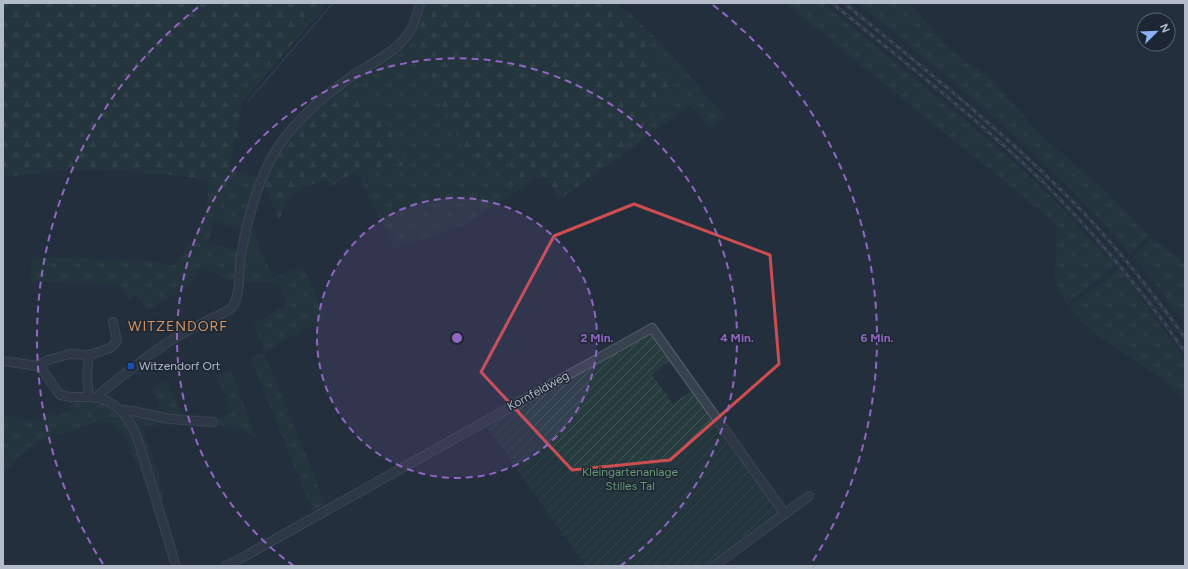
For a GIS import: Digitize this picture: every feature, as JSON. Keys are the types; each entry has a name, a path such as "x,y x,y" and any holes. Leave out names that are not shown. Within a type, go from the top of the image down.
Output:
{"street":[{"path":"92,397 176,337 231,307 236,297 240,259 245,234 260,184 271,158 288,134 328,94 388,53 401,42 413,25 420,3"},
{"path":"38,366 48,360 70,354 88,355 102,351 115,344 118,338 113,322"},
{"name":"Kornfeldweg","path":"225,566 652,328 785,514"},
{"path":"88,355 87,376 92,397"},
{"path":"3,361 38,366 42,369 60,395 72,397 92,397 109,402 121,410 130,423 139,444 176,566"},
{"path":"121,410 170,419 213,422"},
{"path":"714,566 809,496"}],"highlighted area":[{"path":"634,204 770,255 779,364 670,460 572,470 481,372 554,236"}],"green space":[{"path":"3,3 328,3 281,57 234,85 233,91 243,101 237,130 238,138 234,140 227,182 223,223 219,221 215,200 219,182 162,174 105,170 59,171 3,177"},
{"path":"424,3 613,3 628,12 655,37 644,52 675,85 646,123 612,162 560,199 543,176 520,186 513,186 508,180 511,167 510,160 504,156 476,173 442,104 415,30"},
{"path":"784,3 824,3 1007,155 1052,198 1116,265 1067,304 1058,290 1055,279 1056,231 1055,224 1051,219"},
{"path":"857,3 911,3 930,28 951,50 989,78 1037,130 1076,167 1109,193 1148,235 1130,255 1092,211 1028,148"},
{"path":"415,30 428,67 476,173 504,156 510,160 511,167 508,180 513,186 520,186 532,181 474,220 438,236 395,249 355,172 363,170 389,169 407,165 353,79"},
{"path":"655,37 725,116 709,128 690,105 612,162 646,123 643,51"},
{"path":"281,57 243,101 233,91 233,85"},
{"path":"353,79 390,127 407,165 378,170 360,169 332,186 328,180 302,188 291,197 279,219 264,184 273,164 289,137 299,126 320,106"},
{"path":"230,168 259,180 244,229 241,231 223,223 222,206"},
{"path":"207,180 219,182 215,200 219,221 215,220 208,243 239,251 235,284 202,266 187,288 148,310 137,294 129,300 118,284 31,282 32,257 147,261 174,266 188,247 200,226 207,204"},
{"path":"249,230 252,230 273,278 303,267 326,318 278,343 264,353 327,508 314,515 251,359 264,352 254,324 287,304 279,283 241,282 242,264"},
{"path":"1151,237 1185,263 1185,324 1155,283 1141,266 1132,258"},
{"path":"1120,269 1185,360 1185,400 1166,382 1098,335 1069,307"},
{"name":"Kleingartenanlage Stilles Tal","path":"650,333 654,334 672,359 652,375 673,404 694,389 780,510 779,514 711,566 586,566 484,424"},
{"path":"231,370 255,437 236,429 216,424 217,419 232,412 217,375"},
{"path":"166,381 184,418 165,416 150,389"},
{"path":"70,400 102,401 119,412 132,433 158,516 127,440 116,426 109,423 95,423 38,441 20,455 3,474 3,413 16,418 28,420 40,419 50,411 58,415 69,410"},
{"path":"129,414 183,424 161,424 142,427 160,481 163,515 138,431"}],"waterway":[{"path":"248,101 333,3"}],"railway":[{"path":"832,3 913,68 993,136 1044,183 1082,223 1136,285 1185,352"},
{"path":"844,3 961,99 1045,174 1088,217 1117,250 1159,302 1185,338"}],"place":[{"name":"Witzendorf Ort","path":"131,366"}],"district":[{"name":"WITZENDORF","path":"178,326"}]}
